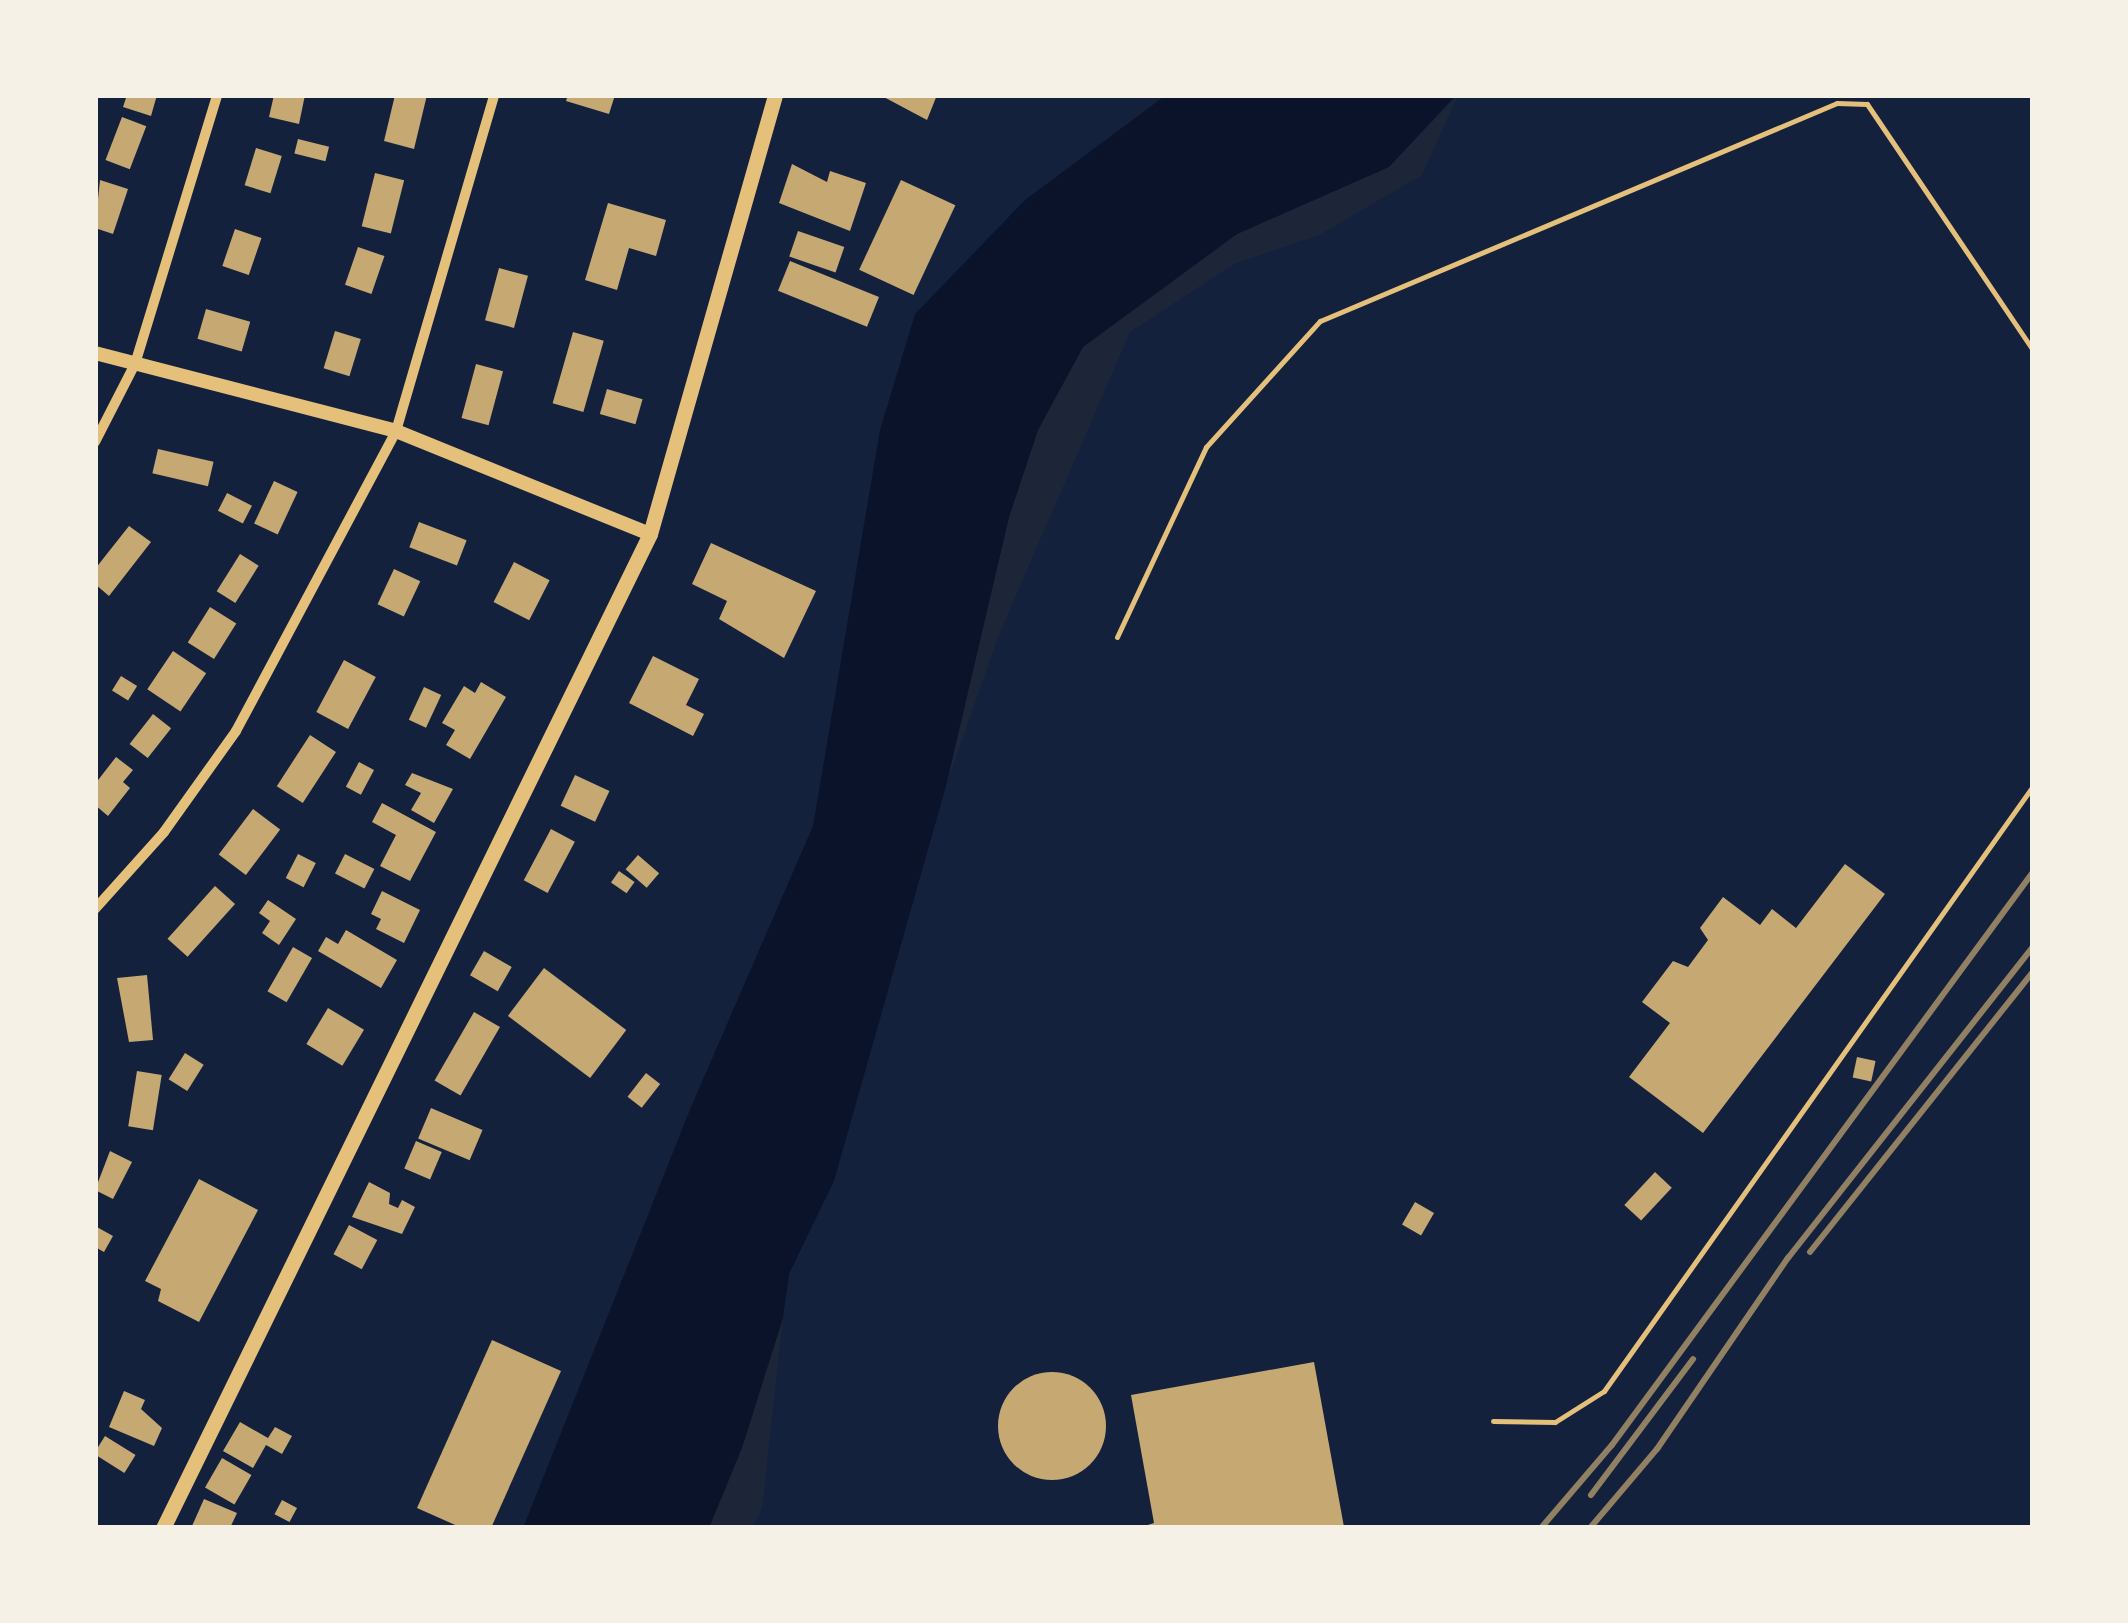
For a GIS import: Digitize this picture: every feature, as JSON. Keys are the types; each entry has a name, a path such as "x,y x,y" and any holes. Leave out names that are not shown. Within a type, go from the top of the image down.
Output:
{"main road":[{"path":"164,1528 650,534 775,95"}],"street":[{"path":"95,442 135,364 216,95"},
{"path":"95,910 164,832 236,731 396,431 494,95"},
{"path":"95,352 396,431 650,534"}],"lane":[{"path":"1117,637 1206,447 1320,322 1837,103 1867,104 2033,350"},
{"path":"1493,1421 1556,1422 1604,1391 2033,786"}],"shaded area":[{"path":"1166,95 1456,95 1389,167 1237,234 1083,347 1038,430 1009,517 946,786 834,1181 789,1274 783,1318 742,1448 709,1528 523,1528 691,1107 813,826 880,430 915,314 1025,200"},
{"path":"1458,95 1422,175 1319,235 1234,264 1130,332 998,637 946,786 1009,517 1038,430 1083,347 1237,234 1389,167"},
{"path":"783,1318 762,1508 752,1528 709,1528"}],"building":[{"path":"127,95 157,95 151,116 123,107"},
{"path":"274,95 305,95 299,124 269,117"},
{"path":"395,95 427,95 414,149 384,141"},
{"path":"568,95 615,95 609,114 566,101"},
{"path":"880,95 937,95 927,120"},
{"path":"122,117 146,126 130,169 106,160"},
{"path":"298,139 329,147 325,161 294,154"},
{"path":"256,148 282,156 270,193 245,185"},
{"path":"792,164 827,182 830,171 866,183 850,231 779,203"},
{"path":"375,173 404,180 391,234 362,226"},
{"path":"100,180 128,189 113,234 95,228"},
{"path":"901,180 955,205 914,295 859,270"},
{"path":"608,203 666,220 656,256 629,248 617,290 585,280"},
{"path":"235,229 261,238 249,275 222,266"},
{"path":"798,231 844,247 836,272 789,257"},
{"path":"358,247 384,256 371,294 345,285"},
{"path":"790,261 879,297 867,327 778,291"},
{"path":"499,268 528,276 514,328 485,320"},
{"path":"206,309 250,322 242,351 197,339"},
{"path":"335,331 361,339 349,376 324,368"},
{"path":"573,332 604,341 583,412 553,403"},
{"path":"476,364 503,371 489,425 462,418"},
{"path":"607,389 643,399 635,424 600,414"},
{"path":"158,449 214,462 208,486 152,473"},
{"path":"274,481 298,492 278,535 254,524"},
{"path":"227,493 252,506 243,524 218,511"},
{"path":"419,522 467,540 457,565 409,547"},
{"path":"129,526 151,542 109,596 95,584 95,569"},
{"path":"711,543 816,591 784,658 719,619 727,601 692,584"},
{"path":"240,554 259,566 235,603 217,591"},
{"path":"514,562 550,580 529,620 494,602"},
{"path":"394,569 420,581 404,617 378,604"},
{"path":"210,607 236,623 214,659 188,643"},
{"path":"173,651 206,673 180,712 147,689"},
{"path":"653,656 699,679 686,705 704,714 693,736 629,703"},
{"path":"344,660 376,677 348,729 316,712"},
{"path":"121,676 137,686 128,700 112,690"},
{"path":"481,682 506,697 470,759 446,745 455,730 442,723 464,686 475,693"},
{"path":"424,687 441,695 426,728 409,720"},
{"path":"153,714 171,728 148,758 130,744"},
{"path":"310,735 336,752 303,803 277,786"},
{"path":"116,757 133,770 123,782 130,788 108,816 95,805 95,784"},
{"path":"359,762 374,770 361,795 346,787"},
{"path":"412,773 453,789 434,823 411,810 421,793 405,785"},
{"path":"575,775 609,791 595,822 561,806"},
{"path":"382,803 436,832 410,881 380,866 396,835 372,822"},
{"path":"253,809 280,829 246,875 219,855"},
{"path":"551,829 575,842 548,893 524,880"},
{"path":"298,854 316,863 304,887 286,878"},
{"path":"345,854 374,869 364,889 335,874"},
{"path":"638,855 659,873 647,888 626,869"},
{"path":"1845,864 1885,894 1703,1133 1629,1077 1670,1023 1642,1002 1673,961 1688,967 1708,940 1700,928 1723,897 1760,925 1772,909 1796,928"},
{"path":"619,871 635,882 627,893 611,882"},
{"path":"215,886 235,904 188,957 167,939"},
{"path":"382,891 420,910 404,943 376,929 381,919 371,914"},
{"path":"268,900 296,919 279,945 262,933 270,921 259,913"},
{"path":"346,930 397,960 381,988 318,951 326,937 338,944"},
{"path":"293,947 312,958 287,1002 268,991"},
{"path":"484,951 512,967 498,991 470,975"},
{"path":"544,968 626,1030 590,1078 508,1016"},
{"path":"147,975 153,1040 129,1042 117,978"},
{"path":"328,1008 364,1030 342,1066 306,1044"},
{"path":"474,1012 500,1027 460,1095 434,1080"},
{"path":"185,1053 204,1065 187,1091 169,1079"},
{"path":"1857,1057 1876,1061 1871,1081 1853,1078"},
{"path":"137,1071 162,1075 153,1130 128,1126"},
{"path":"646,1073 660,1084 642,1108 628,1097"},
{"path":"431,1108 483,1130 470,1160 418,1138"},
{"path":"416,1141 442,1152 430,1180 404,1169"},
{"path":"110,1151 132,1162 113,1199 95,1190"},
{"path":"1655,1172 1672,1188 1641,1221 1624,1205"},
{"path":"199,1179 258,1210 199,1322 158,1301 161,1289 145,1281"},
{"path":"369,1182 390,1193 389,1204 398,1208 402,1200 415,1207 402,1234 352,1217"},
{"path":"1415,1202 1434,1213 1421,1236 1402,1225"},
{"path":"349,1225 377,1240 362,1269 334,1254"},
{"path":"95,1226 113,1236 104,1252 95,1247"},
{"path":"492,1340 561,1371 491,1528 462,1528 417,1508"},
{"path":"1314,1362 1344,1527 1138,1528 1154,1523 1131,1395"},
{"path":"1052,1372 1073,1376 1090,1388 1102,1405 1106,1426 1102,1447 1090,1464 1073,1476 1052,1480 1031,1476 1014,1464 1002,1447 998,1426 1002,1405 1014,1388 1031,1376"},
{"path":"124,1391 145,1400 141,1409 162,1428 154,1446 109,1427"},
{"path":"240,1422 268,1438 275,1427 292,1436 282,1454 266,1445 253,1468 223,1451"},
{"path":"105,1436 136,1455 124,1473 95,1455"},
{"path":"222,1458 251,1475 234,1504 205,1487"},
{"path":"204,1499 237,1513 230,1528 192,1526"},
{"path":"282,1500 297,1508 289,1522 274,1514"}],"railway":[{"path":"1541,1528 1612,1445 2033,872"},
{"path":"1590,1528 1657,1449 1788,1258 2033,947"},
{"path":"1810,1252 2033,972"},
{"path":"1591,1495 1693,1359"}]}
